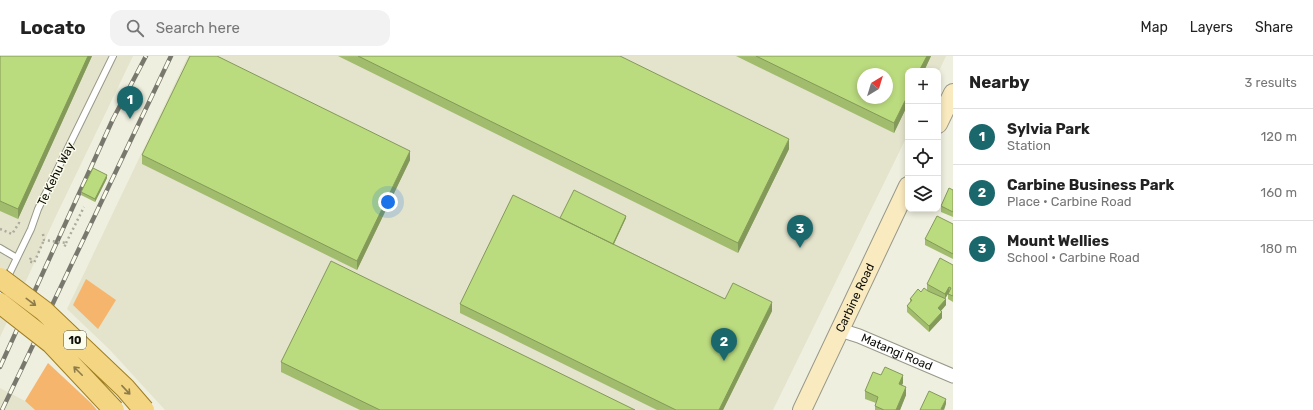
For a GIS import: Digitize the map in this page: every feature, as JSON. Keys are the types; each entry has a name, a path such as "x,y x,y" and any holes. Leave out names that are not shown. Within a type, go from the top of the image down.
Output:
{"main road":[{"path":"941,118 953,94"},
{"name":"Carbine Road","path":"802,410 905,192"},
{"name":"10","path":"0,278 44,311 125,388 144,410"},
{"name":"10","path":"0,303 51,343 114,410"}],"street":[{"name":"Matangi Road","path":"840,330 859,336 953,376"}],"lane":[{"name":"Te Kehu Way","path":"0,293 38,210 113,56"},
{"path":"0,248 17,258"}],"path":[{"path":"64,248 84,207"},
{"path":"0,229 12,234 19,222 22,224"},
{"path":"32,256 29,261 34,263 44,240 43,234"},
{"path":"44,240 66,243"}],"shaded area":[{"path":"0,56 133,56 0,337"},
{"path":"188,56 946,56 940,68 905,68 905,140 773,410 165,410 110,350 67,309"},
{"path":"86,279 116,300 98,329 73,305"},
{"path":"48,363 97,410 35,410 25,401"},
{"path":"0,388 25,401 35,410 0,410"}],"building":[{"path":"0,56 88,56 18,209 0,201"},
{"path":"190,56 217,56 410,151 357,261 142,155"},
{"path":"358,56 620,56 789,139 738,243"},
{"path":"756,56 927,56 921,68 905,68 905,101 894,123"},
{"path":"93,168 107,175 95,199 81,192"},
{"path":"949,188 953,190 953,212 941,206"},
{"path":"574,190 626,216 613,244 560,218"},
{"path":"513,195 725,299 733,283 772,302 719,410 676,410 460,304"},
{"path":"937,216 953,224 953,254 925,239"},
{"path":"940,258 953,265 953,296 948,294 951,288 949,287 945,294 927,284"},
{"path":"331,261 635,410 380,410 281,362"},
{"path":"924,288 946,299 938,308 942,312 929,326 907,306 912,300 910,299 918,289 921,292"},
{"path":"885,367 903,375 899,384 906,387 896,410 884,410 875,406 878,397 865,391 873,372 881,375"},
{"path":"929,391 946,399 941,409 943,410 920,410"}],"railway":[{"path":"0,367 113,119 146,56"},
{"path":"2,410 171,56"}],"place":[{"name":"Sylvia Park","path":"130,119"},
{"name":"Mount Wellies","path":"800,248"},
{"name":"Carbine Business Park","path":"724,361"}]}
